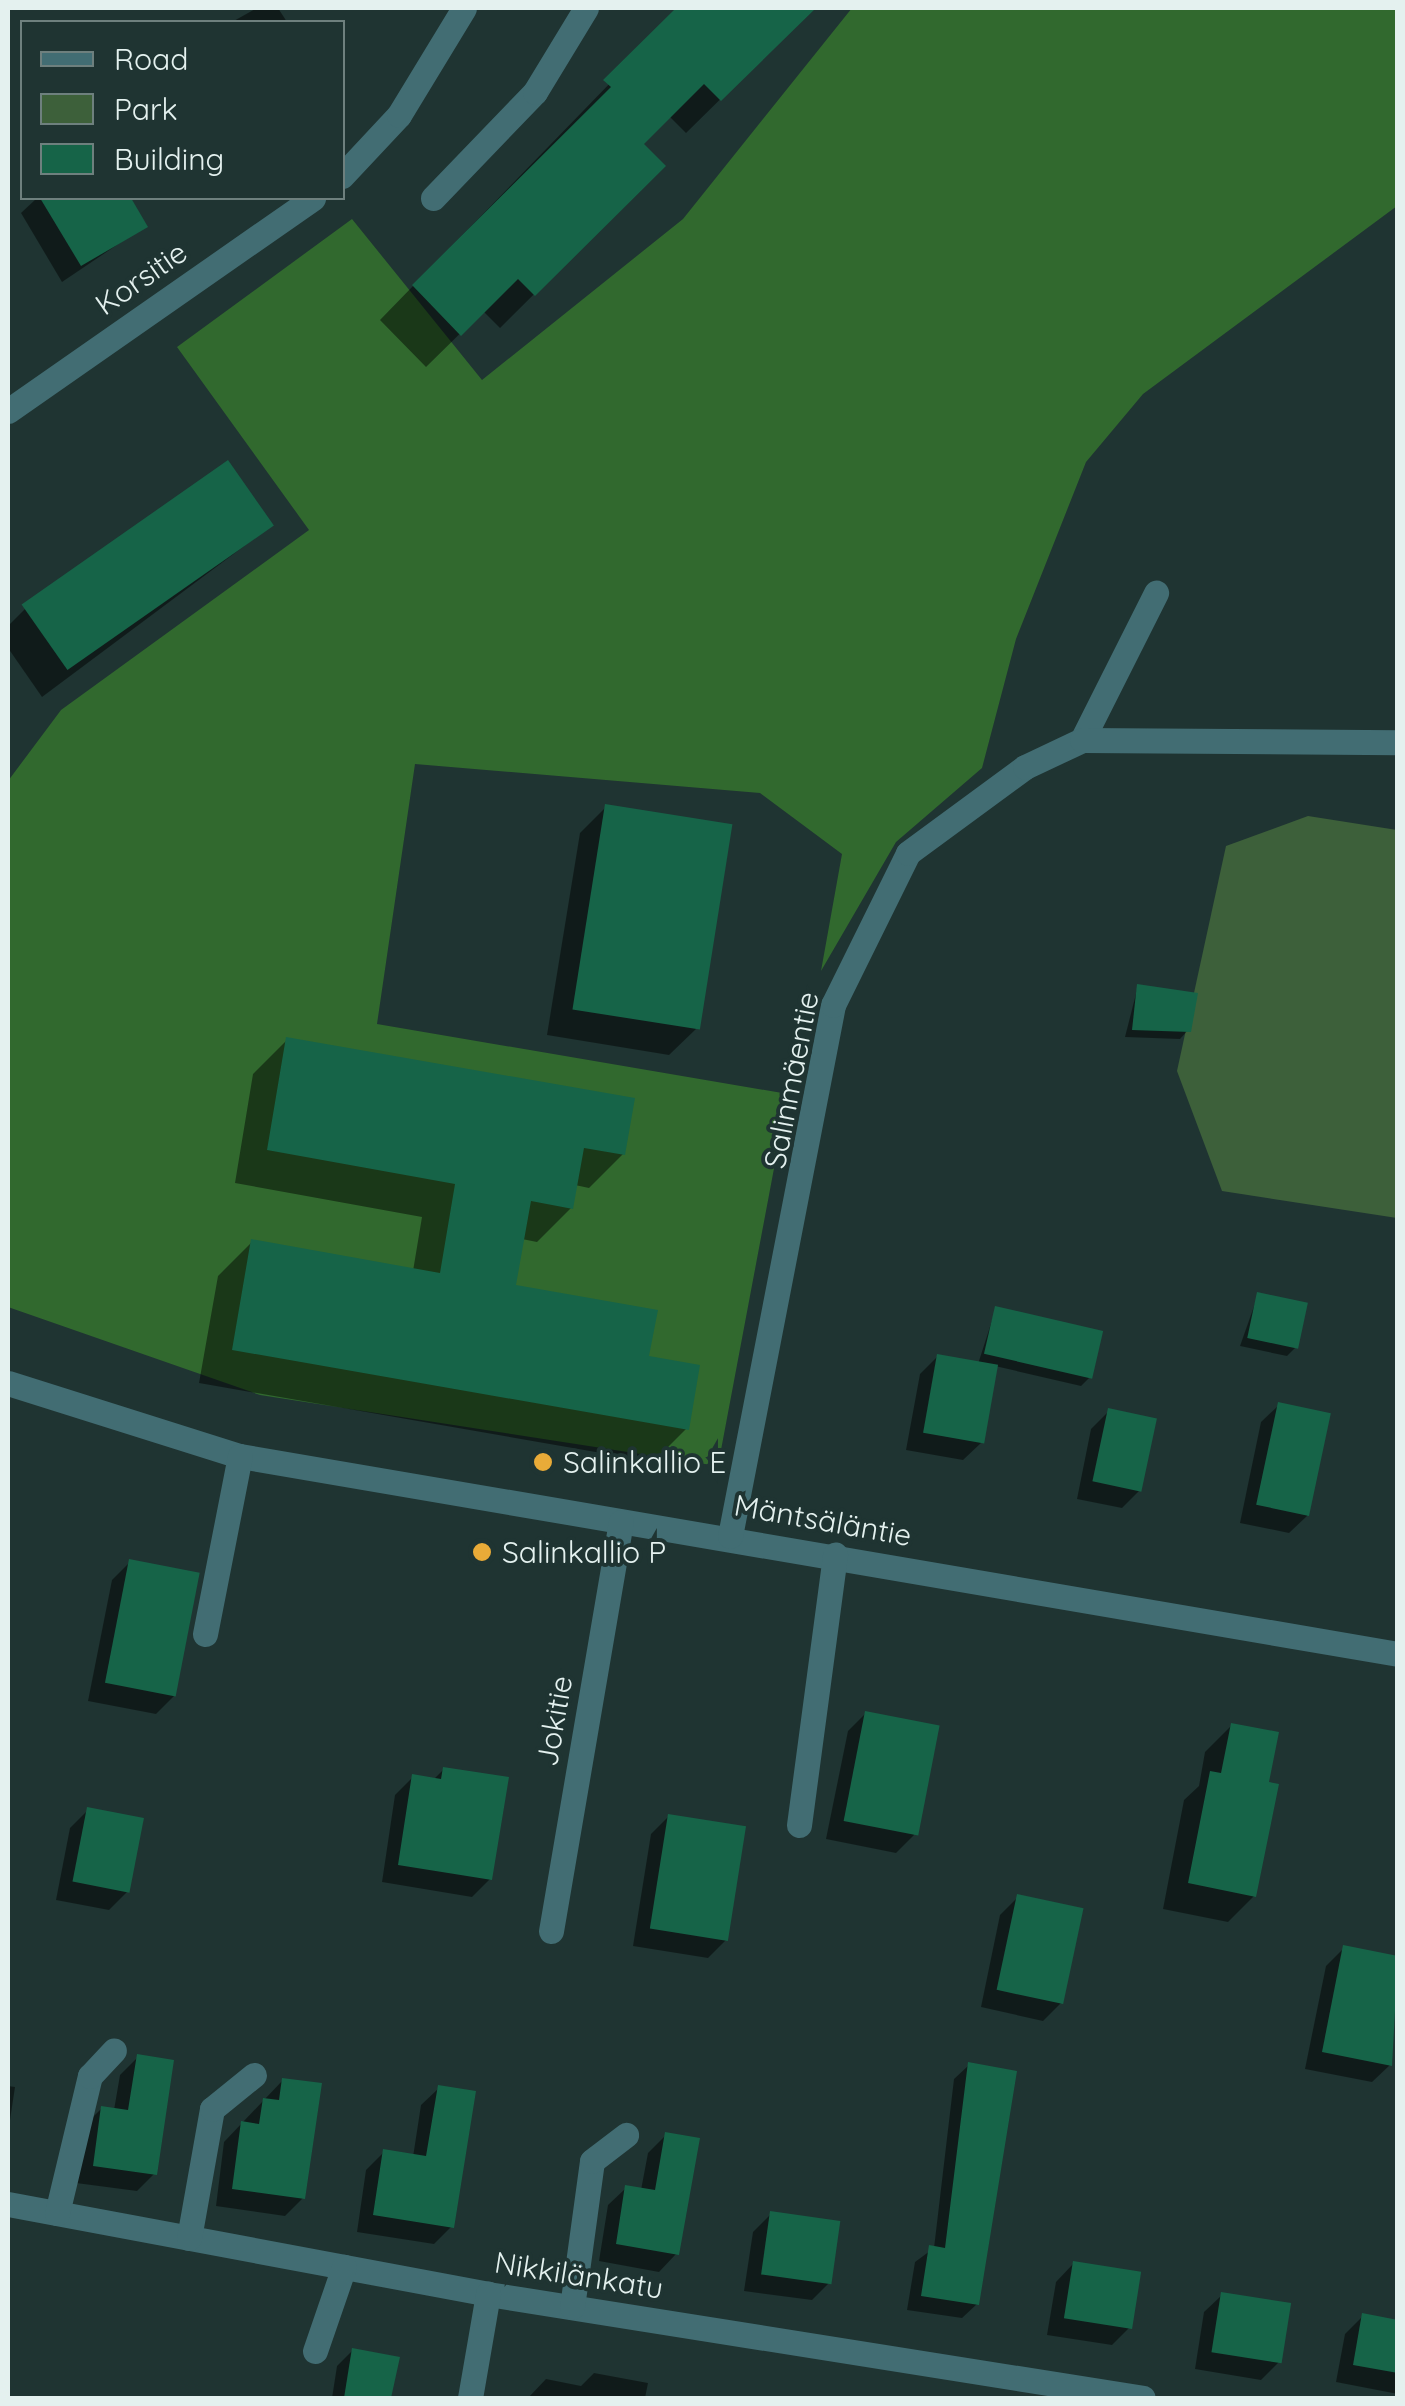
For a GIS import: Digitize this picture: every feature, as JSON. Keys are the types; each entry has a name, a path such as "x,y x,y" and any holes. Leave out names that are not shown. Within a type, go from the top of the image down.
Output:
{"street":[{"path":"345,173 400,116 464,8"},
{"path":"433,198 534,92 580,9"},
{"name":"Korsitie","path":"8,411 310,200"},
{"path":"1156,593 1082,740 1398,742"},
{"name":"Salinmäentie","path":"730,1536 833,1004 908,853 1025,768 1082,740"},
{"name":"Mäntsäläntie","path":"8,1383 240,1456 620,1522 730,1536 1398,1654"},
{"path":"206,1634 240,1456"},
{"name":"Jokitie","path":"551,1931 620,1522"},
{"path":"799,1824 835,1554"},
{"path":"56,2213 90,2076 114,2050"},
{"path":"189,2238 212,2108 254,2075"},
{"path":"572,2307 592,2161 626,2135"},
{"name":"Nikkilänkatu","path":"8,2204 488,2294 1064,2392 1143,2398"},
{"path":"315,2351 344,2267"},
{"path":"470,2398 488,2294"}],"green space":[{"path":"852,8 1397,8 1397,206 1143,394 1086,462 1016,639 982,768 896,842 821,971 842,854 760,793 415,764 377,1024 788,1094 718,1466 260,1395 8,1307 8,781 61,710 309,530 177,347 352,219 482,380 683,219"},
{"path":"1308,816 1397,830 1397,1218 1222,1191 1177,1071 1226,846"}],"building":[{"path":"676,8 816,8 721,101 704,84 644,144 666,166 535,296 518,279 461,336 412,285 611,87 603,80"},
{"path":"41,200 132,200 148,227 81,266"},
{"path":"228,460 274,526 67,670 22,605"},
{"path":"605,804 732,824 700,1030 572,1009"},
{"path":"1137,984 1198,993 1191,1032 1132,1030"},
{"path":"286,1037 635,1098 625,1155 584,1148 573,1209 531,1201 516,1285 658,1310 649,1356 700,1365 689,1430 232,1350 251,1239 440,1273 455,1184 267,1150"},
{"path":"1257,1292 1308,1303 1298,1349 1247,1338"},
{"path":"995,1306 1103,1331 1092,1379 984,1354"},
{"path":"937,1354 998,1365 984,1444 923,1433"},
{"path":"1278,1402 1331,1413 1309,1516 1256,1505"},
{"path":"1108,1408 1157,1418 1141,1492 1092,1481"},
{"path":"129,1559 200,1573 176,1696 105,1683"},
{"path":"865,1711 940,1726 918,1835 844,1821"},
{"path":"1231,1723 1279,1732 1269,1782 1279,1784 1256,1897 1188,1883 1210,1771 1221,1773"},
{"path":"443,1767 509,1777 492,1880 398,1865 412,1774 441,1779"},
{"path":"87,1807 144,1818 129,1893 72,1882"},
{"path":"668,1814 746,1826 728,1941 650,1929"},
{"path":"1017,1894 1084,1908 1063,2004 997,1990"},
{"path":"1343,1945 1398,1956 1392,2066 1322,2052"},
{"path":"137,2054 174,2060 157,2175 93,2166 101,2106 128,2110"},
{"path":"968,2062 1017,2071 979,2305 921,2296 929,2245 945,2248"},
{"path":"282,2078 322,2083 305,2199 232,2189 241,2121 259,2124 263,2098 279,2100"},
{"path":"438,2085 476,2091 454,2228 373,2215 383,2149 426,2156"},
{"path":"665,2132 700,2138 679,2255 616,2244 625,2185 655,2190"},
{"path":"770,2211 840,2221 831,2284 761,2274"},
{"path":"1073,2261 1141,2272 1132,2329 1064,2318"},
{"path":"1221,2292 1291,2303 1282,2363 1211,2352"},
{"path":"1362,2313 1398,2320 1398,2373 1353,2365"},
{"path":"352,2348 400,2357 391,2398 344,2398"}],"place":[{"name":"Salinkallio E","path":"543,1462"},
{"name":"Salinkallio P","path":"482,1552"}]}
